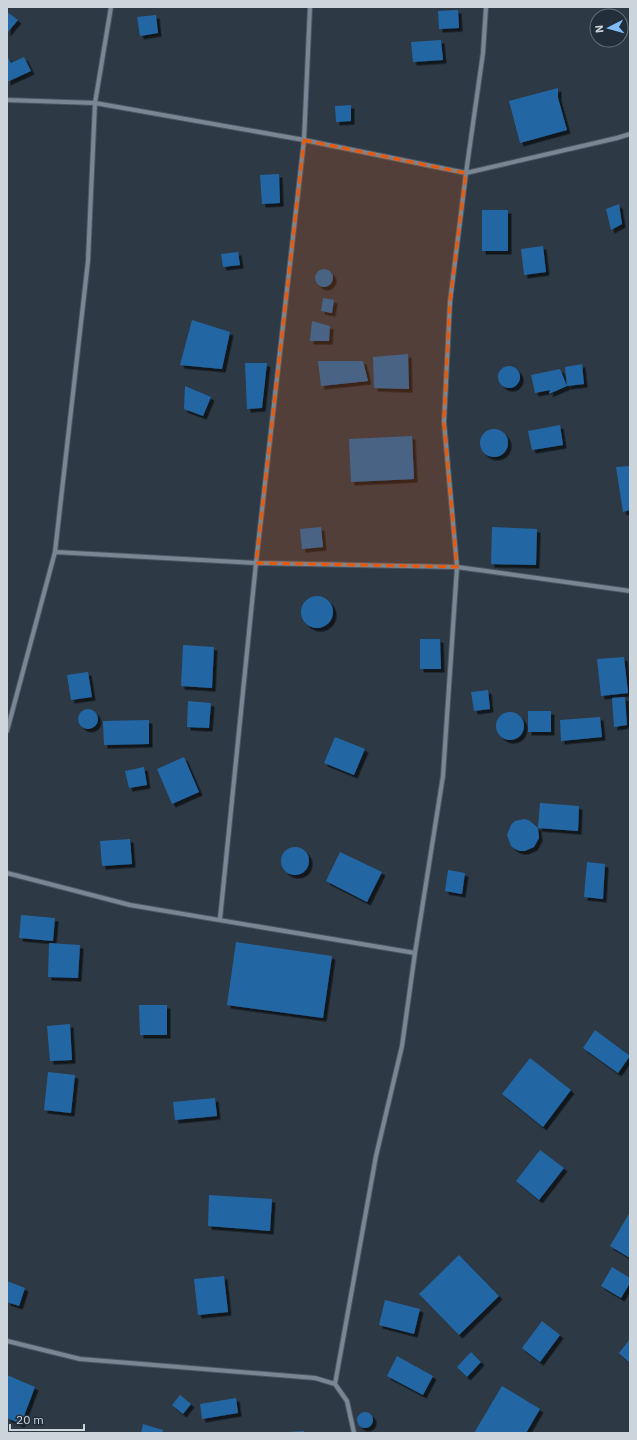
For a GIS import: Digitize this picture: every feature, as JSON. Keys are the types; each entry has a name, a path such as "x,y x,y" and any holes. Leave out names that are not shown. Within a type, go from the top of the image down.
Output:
{"street":[{"path":"7,731 55,552 88,261 95,104 111,7"},
{"path":"220,919 256,563 304,140 310,7"},
{"path":"335,1384 376,1156 402,1046 414,953 443,776 458,567 444,422 450,302 483,53 486,7"},
{"path":"7,100 95,104 304,140 466,173 630,134"},
{"path":"55,552 256,563 458,567 630,592"},
{"path":"7,873 130,905 414,953"},
{"path":"7,1342 80,1359 315,1378 335,1384 347,1401 354,1433"}],"highlighted area":[{"path":"304,140 466,173 450,302 444,422 457,567 256,563"}],"building":[{"path":"458,10 459,28 439,29 438,11"},
{"path":"7,12 18,20 7,33"},
{"path":"156,15 158,33 140,36 137,17"},
{"path":"441,40 443,60 413,62 411,42"},
{"path":"7,56 11,63 24,57 31,71 7,82"},
{"path":"558,88 558,98 567,130 520,143 509,101"},
{"path":"351,105 351,121 336,122 335,106"},
{"path":"279,174 280,203 262,204 260,175"},
{"path":"619,204 622,224 611,230 606,209"},
{"path":"482,210 508,210 508,251 482,251"},
{"path":"543,246 546,272 524,275 521,249"},
{"path":"238,252 240,265 223,267 221,254"},
{"path":"324,269 330,272 333,278 330,284 324,287 318,284 315,278 318,272"},
{"path":"323,298 334,300 332,313 321,311"},
{"path":"192,320 230,332 222,369 180,365"},
{"path":"312,321 330,326 329,341 310,341"},
{"path":"408,354 409,389 374,388 373,357"},
{"path":"318,361 363,361 368,381 321,386"},
{"path":"245,363 267,363 262,408 247,409"},
{"path":"582,364 584,384 567,386 565,367"},
{"path":"509,366 517,369 520,377 517,385 509,388 501,385 498,377 501,369"},
{"path":"560,369 567,386 549,394 550,390 535,393 531,375"},
{"path":"185,386 211,397 203,416 184,409"},
{"path":"560,425 563,445 532,450 528,431"},
{"path":"494,429 504,433 508,443 504,453 494,457 484,453 480,443 484,433"},
{"path":"412,436 414,479 351,482 349,439"},
{"path":"630,466 630,510 623,512 616,467"},
{"path":"321,527 323,547 302,549 300,529"},
{"path":"492,527 537,529 536,565 491,564"},
{"path":"314,596 320,596 330,603 333,612 332,618 326,625 320,628 314,628 304,621 301,615 301,609 308,599"},
{"path":"420,639 440,639 441,669 420,669"},
{"path":"183,645 214,647 212,688 181,686"},
{"path":"624,657 628,693 601,696 597,659"},
{"path":"88,672 92,697 71,700 67,675"},
{"path":"488,690 490,709 474,711 471,692"},
{"path":"625,697 627,725 614,727 612,698"},
{"path":"188,701 211,703 209,728 187,727"},
{"path":"88,709 95,712 98,719 95,726 88,729 81,726 78,719 81,712"},
{"path":"528,711 551,711 551,732 528,732"},
{"path":"510,712 520,716 524,726 520,736 510,740 500,736 496,726 500,716"},
{"path":"600,717 602,737 561,741 560,720"},
{"path":"149,720 149,744 104,745 103,721"},
{"path":"335,737 365,749 354,775 324,763"},
{"path":"184,757 199,792 172,804 157,769"},
{"path":"144,767 147,785 129,788 125,771"},
{"path":"540,803 579,806 578,831 538,828"},
{"path":"525,819 530,821 538,828 539,838 534,847 525,851 520,851 511,846 507,835 511,825 515,821"},
{"path":"130,839 132,864 102,866 100,841"},
{"path":"295,847 305,851 309,861 305,871 295,875 285,871 281,861 285,851"},
{"path":"340,852 382,872 367,902 326,881"},
{"path":"587,862 605,864 603,899 584,897"},
{"path":"448,870 465,873 462,894 445,891"},
{"path":"21,915 55,918 53,941 19,938"},
{"path":"236,942 332,956 323,1018 227,1005"},
{"path":"49,943 80,945 78,978 48,977"},
{"path":"139,1005 167,1005 167,1035 140,1035"},
{"path":"70,1024 72,1060 50,1061 47,1026"},
{"path":"595,1030 630,1056 618,1073 583,1048"},
{"path":"530,1058 571,1090 543,1127 502,1094"},
{"path":"48,1072 75,1075 71,1113 44,1110"},
{"path":"215,1098 217,1116 175,1120 173,1102"},
{"path":"540,1150 564,1168 539,1200 516,1181"},
{"path":"209,1195 272,1199 270,1231 208,1226"},
{"path":"630,1212 630,1258 610,1246"},
{"path":"459,1255 499,1296 459,1335 419,1294"},
{"path":"612,1267 630,1278 630,1283 621,1298 601,1286"},
{"path":"224,1276 228,1312 198,1315 194,1279"},
{"path":"7,1281 25,1288 19,1306 7,1302"},
{"path":"385,1300 420,1309 414,1334 379,1325"},
{"path":"542,1321 560,1335 540,1362 522,1348"},
{"path":"630,1339 630,1363 619,1353"},
{"path":"471,1352 481,1362 467,1377 457,1367"},
{"path":"397,1356 433,1376 423,1395 387,1376"},
{"path":"7,1375 35,1387 21,1424 7,1418"},
{"path":"502,1386 540,1409 526,1433 474,1433"},
{"path":"180,1395 191,1404 183,1414 172,1405"},
{"path":"236,1398 238,1413 202,1419 200,1404"},
{"path":"365,1412 371,1414 373,1420 371,1426 365,1428 359,1426 357,1420 359,1414"},
{"path":"143,1424 163,1430 162,1433 141,1433"},
{"path":"304,1431 304,1433 288,1433 288,1432"}]}
